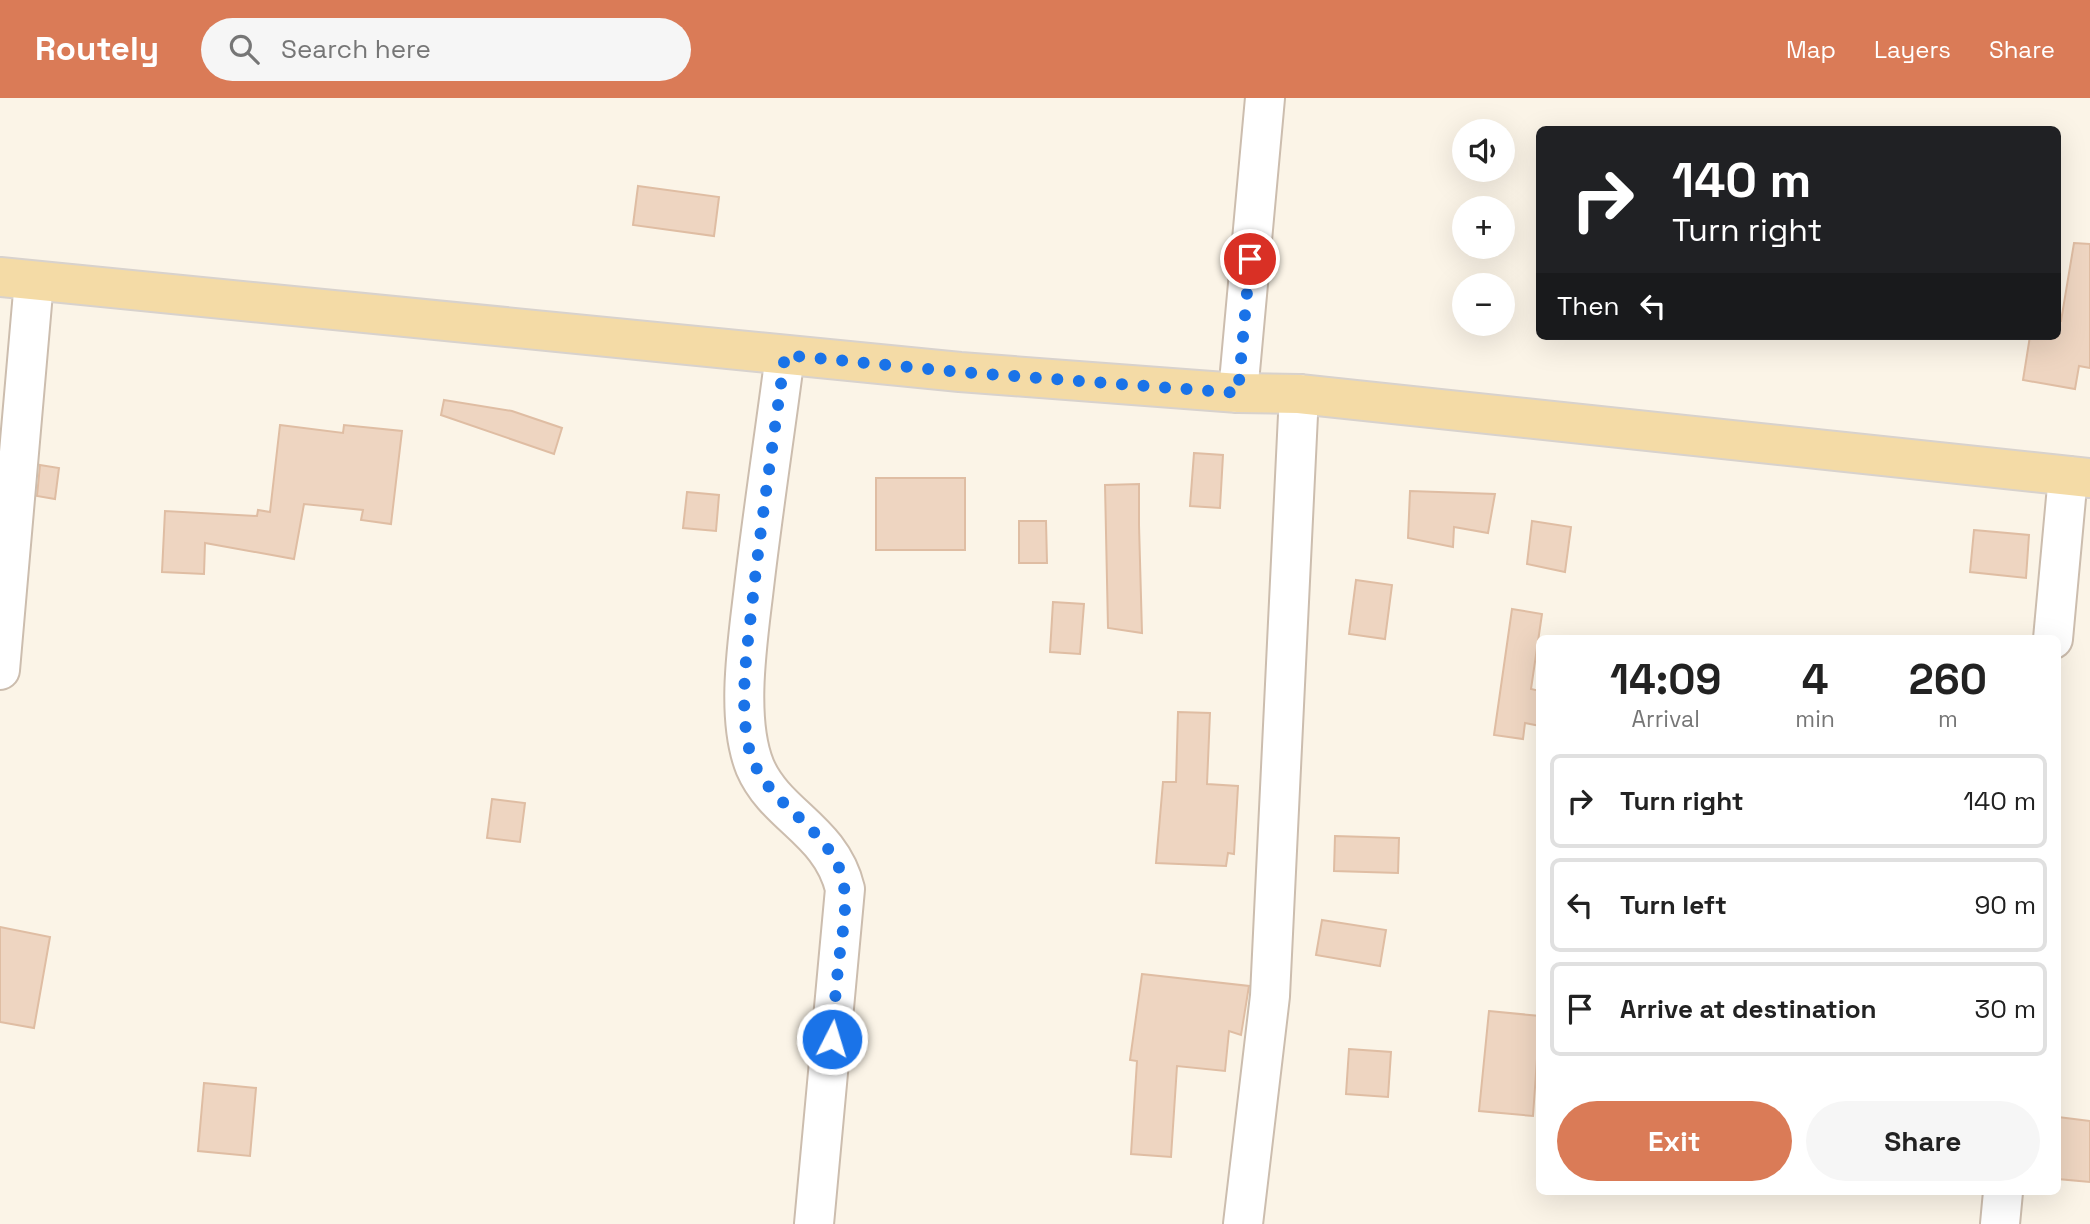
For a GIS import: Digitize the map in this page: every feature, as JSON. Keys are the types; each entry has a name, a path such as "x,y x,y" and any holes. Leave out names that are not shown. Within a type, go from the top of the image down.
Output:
{"main road":[{"path":"17,279 960,372 1238,393 1300,394 2079,477"}],"street":[{"path":"1238,393 1265,98"},
{"path":"0,670 17,279"},
{"path":"785,355 745,668 748,745 765,784 834,857 845,889 814,1224"},
{"path":"1243,1224 1270,996 1300,394"},
{"path":"2054,635 2079,477"},
{"path":"2000,1224 2003,1195"}],"building":[{"path":"638,186 719,197 714,236 633,225"},
{"path":"2074,243 2090,244 2090,368 2079,366 2075,389 2023,380 2029,340 2061,340 2061,321"},
{"path":"444,400 512,411 562,428 554,454 441,415"},
{"path":"280,425 343,433 344,425 402,431 391,524 361,520 363,510 304,504 294,559 205,543 204,574 162,572 165,511 257,516 258,510 270,512"},
{"path":"1194,453 1223,455 1220,508 1190,506"},
{"path":"40,465 59,468 55,499 37,496"},
{"path":"876,478 965,478 965,550 876,550"},
{"path":"1139,484 1142,633 1108,628 1105,485"},
{"path":"1410,491 1495,494 1488,533 1454,527 1453,547 1408,538"},
{"path":"687,492 719,495 716,531 683,528"},
{"path":"1019,521 1046,521 1047,563 1019,563"},
{"path":"1532,521 1571,527 1565,572 1527,564"},
{"path":"1974,530 2029,535 2026,578 1970,572"},
{"path":"1356,580 1392,585 1385,639 1349,634"},
{"path":"1053,602 1084,604 1080,654 1050,652"},
{"path":"1512,609 1542,614 1539,635 1536,635 1531,689 1536,690 1536,725 1525,723 1523,739 1494,735"},
{"path":"1178,712 1210,713 1207,784 1238,786 1234,854 1228,853 1226,866 1156,863 1163,782 1176,782"},
{"path":"492,799 525,803 520,842 487,838"},
{"path":"1335,836 1399,838 1398,873 1334,871"},
{"path":"1322,920 1386,930 1380,966 1316,955"},
{"path":"0,927 50,937 34,1028 0,1022"},
{"path":"1142,974 1249,986 1241,1035 1229,1031 1225,1071 1177,1066 1171,1157 1131,1154 1137,1061 1130,1060"},
{"path":"1489,1011 1536,1016 1533,1116 1479,1111"},
{"path":"1349,1049 1391,1052 1388,1097 1346,1094"},
{"path":"204,1083 256,1088 250,1156 198,1151"},
{"path":"2061,1117 2090,1121 2090,1182 2061,1179"}],"route":[{"path":"832,1039 845,913 845,889 841,873 834,857 819,838 765,784 748,745 745,668 785,355 960,372 1238,393 1250,259"}]}
